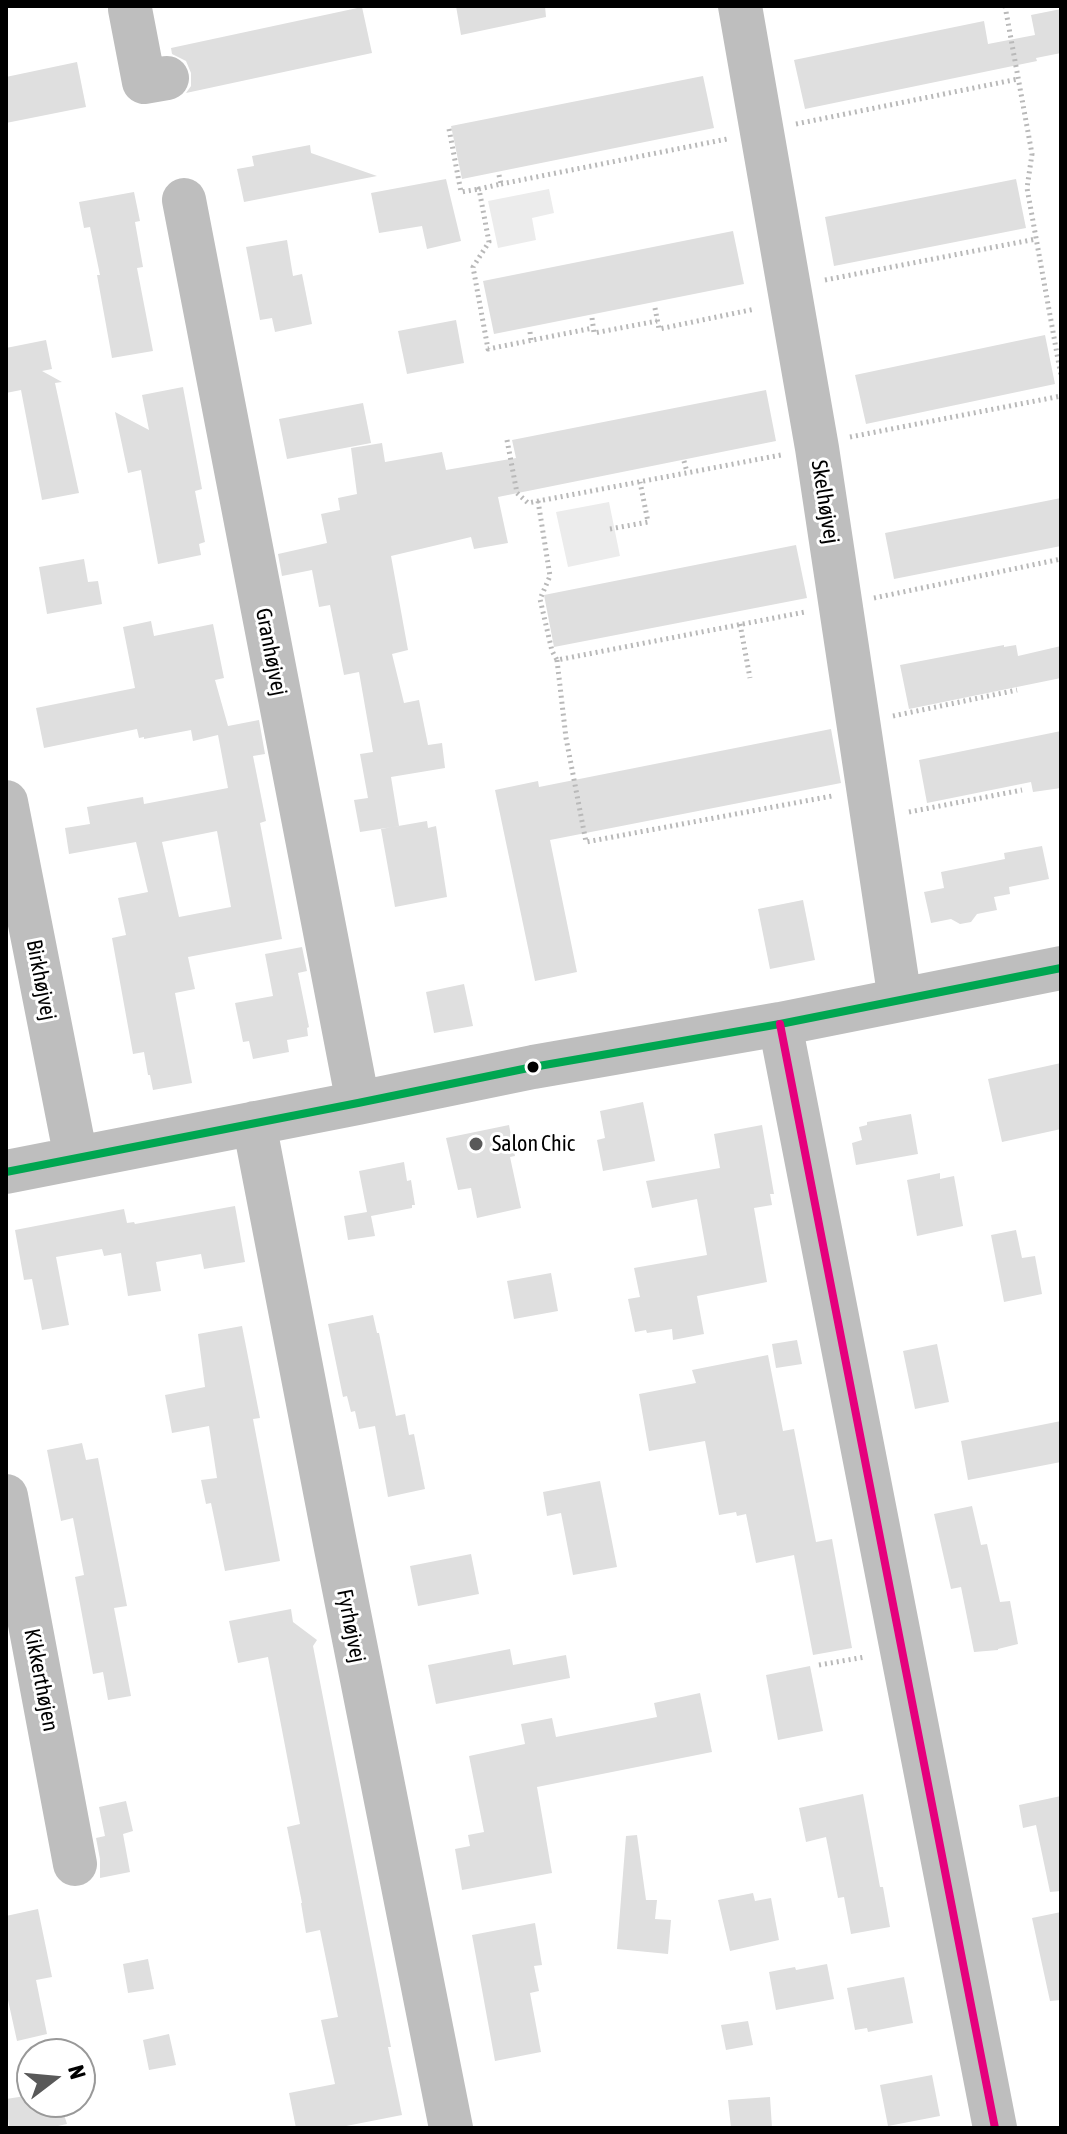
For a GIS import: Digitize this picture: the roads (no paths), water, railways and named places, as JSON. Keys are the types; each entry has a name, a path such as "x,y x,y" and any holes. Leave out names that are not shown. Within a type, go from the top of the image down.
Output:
{"street":[{"name":"Skelhøjvej","path":"740,6 816,446 900,1000"},
{"path":"130,9 144,82"},
{"name":"Granhøjvej","path":"184,200 358,1103"},
{"name":"Birkhøjvej","path":"6,802 76,1158"},
{"path":"6,1172 533,1067 780,1024 1061,968"},
{"path":"780,1024 995,2128"},
{"name":"Fyrhøjvej","path":"254,1123 451,2128"},
{"name":"Kikkerthøjen","path":"6,1496 75,1864"}],"place":[{"name":"Salon Chic","path":"476,1144"}]}
